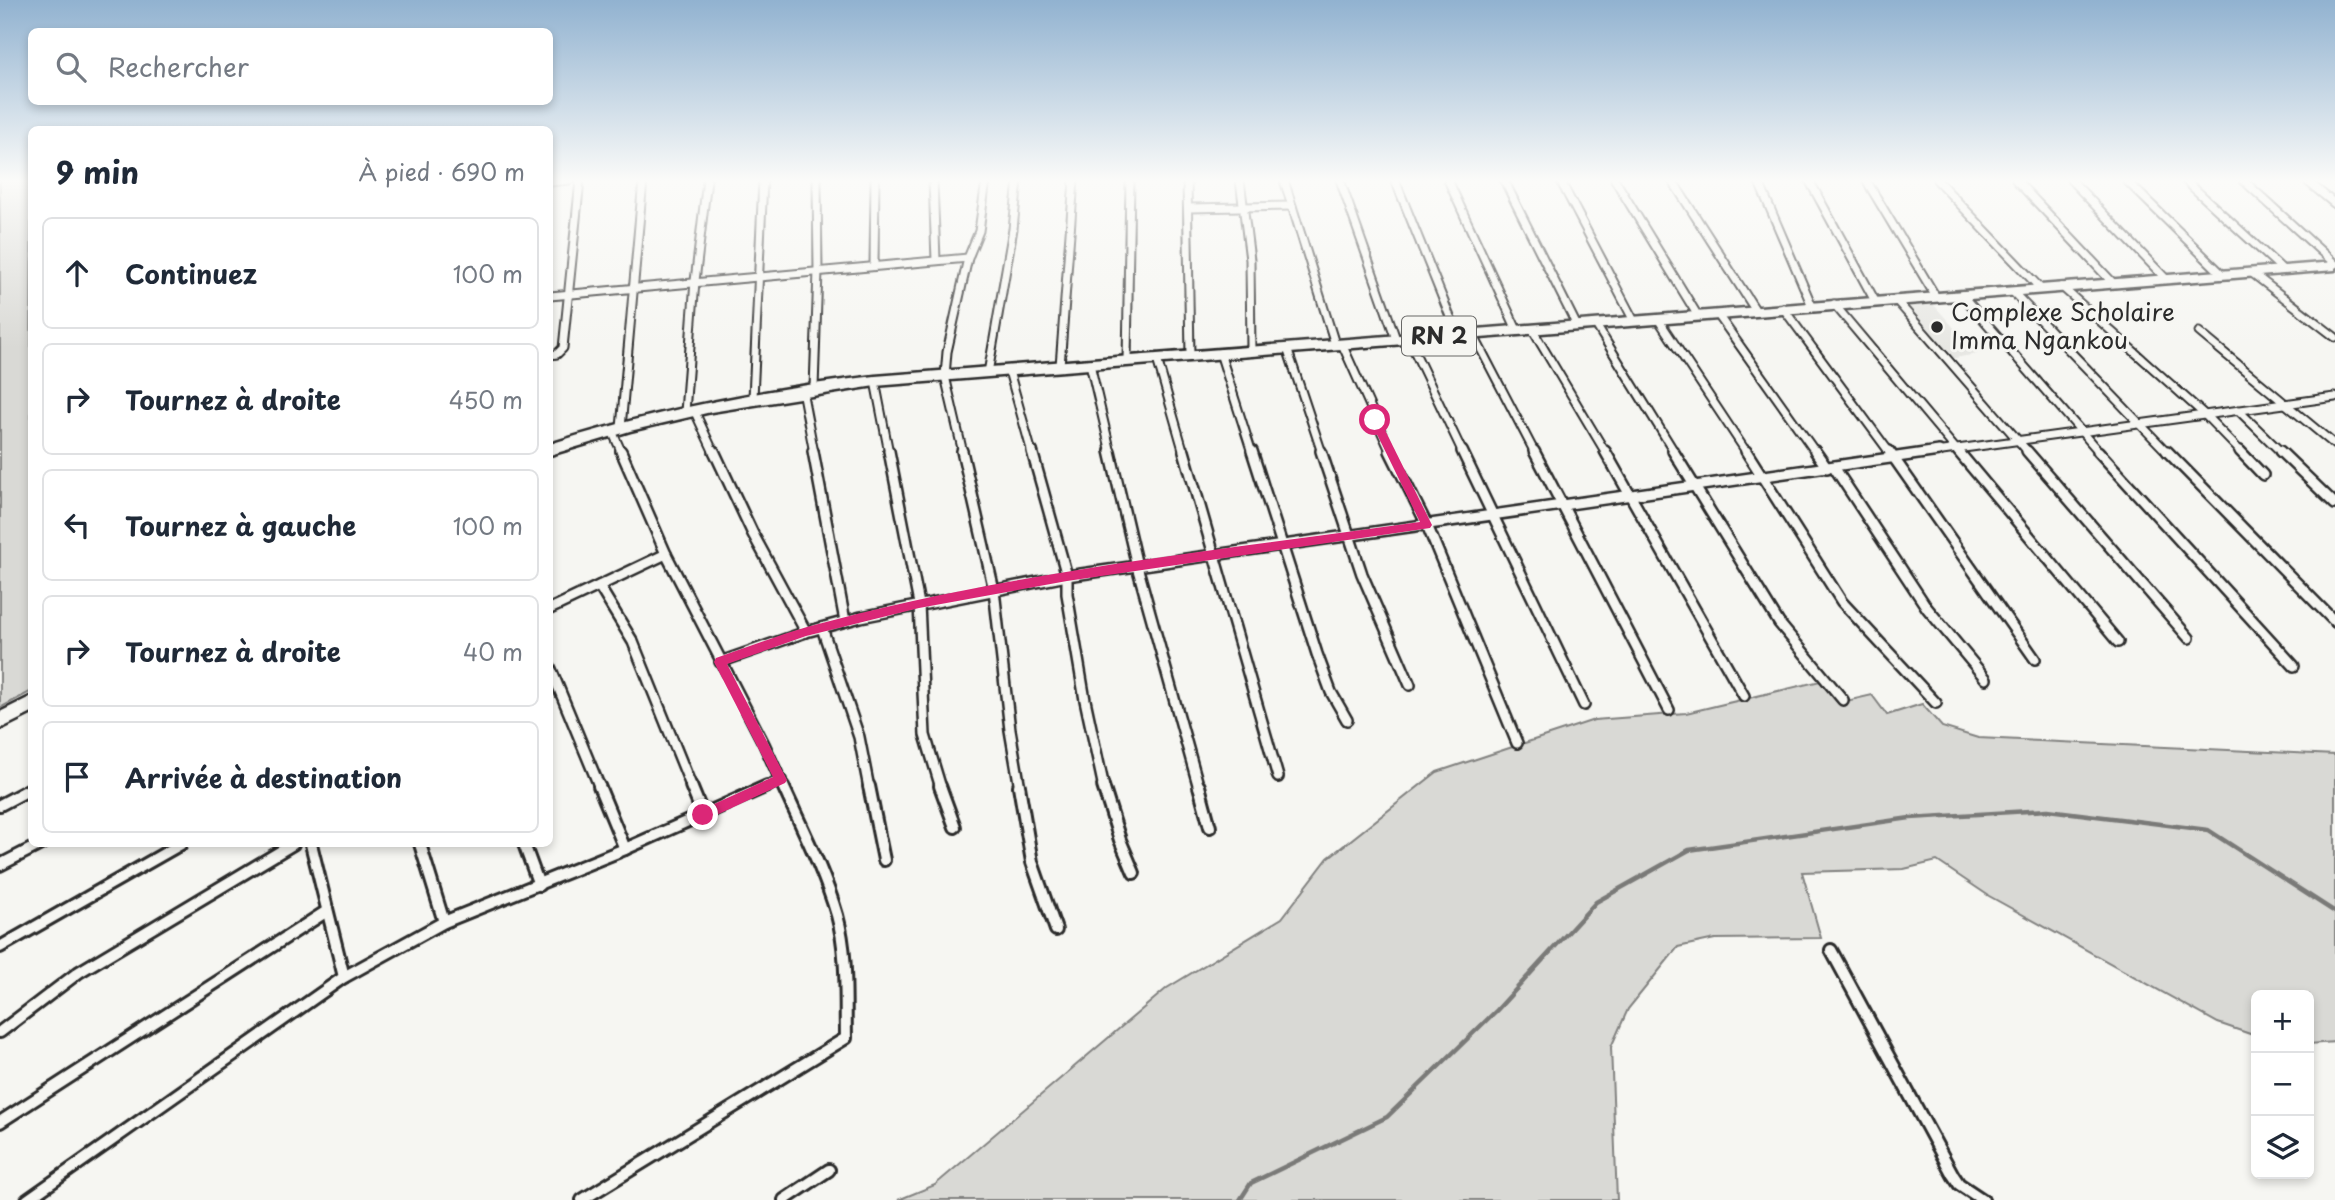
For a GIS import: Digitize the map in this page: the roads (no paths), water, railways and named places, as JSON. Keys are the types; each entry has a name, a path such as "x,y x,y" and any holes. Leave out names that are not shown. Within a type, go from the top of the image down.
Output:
{"highway":[{"name":"RN 2","path":"553,449 690,411 808,389 875,381 2335,265"},
{"path":"0,721 28,706"}],"street":[{"path":"553,355 563,348 573,236"},
{"path":"582,1200 846,1038 845,975 837,916 822,874 781,780 666,554 616,430 638,236"},
{"path":"700,236 695,281 690,411 806,632"},
{"path":"753,398 760,236"},
{"path":"818,236 818,271 808,389 845,621"},
{"path":"874,265 875,236"},
{"path":"935,236 936,260"},
{"path":"977,236 968,258 947,352 945,376 994,590 1010,730 1032,862 1056,930"},
{"path":"988,373 1012,236"},
{"path":"1060,366 1070,236"},
{"path":"1128,361 1129,236"},
{"path":"1189,236 1191,355"},
{"path":"1247,236 1251,351"},
{"path":"1302,236 1338,344 1427,525 1517,743"},
{"path":"1362,236 1402,339 1584,705"},
{"path":"1418,236 1457,334"},
{"path":"1477,236 1525,330 1631,495 1744,696"},
{"path":"1532,236 1577,326"},
{"path":"1589,236 1634,321"},
{"path":"1649,236 1698,316"},
{"path":"1708,236 1756,311"},
{"path":"1782,236 1812,306"},
{"path":"1840,236 1875,301"},
{"path":"1900,236 1936,297"},
{"path":"1992,236 2004,245 2042,289"},
{"path":"2069,236 2113,283"},
{"path":"2125,236 2166,279"},
{"path":"2183,236 2222,274"},
{"path":"2246,236 2283,270"},
{"path":"2304,236 2335,265"},
{"path":"553,296 968,258"},
{"path":"2252,273 2335,337"},
{"path":"2062,287 2206,415 2263,475"},
{"path":"2013,292 2335,622"},
{"path":"1962,295 2080,431 2294,666"},
{"path":"1896,300 2189,638"},
{"path":"1834,304 2118,642"},
{"path":"1783,309 1894,458 2035,659"},
{"path":"1718,315 1831,467 1927,608 1986,679"},
{"path":"1658,319 1764,478 1842,602 1936,703"},
{"path":"1596,325 1779,623 1843,700"},
{"path":"2199,332 2335,445"},
{"path":"1473,334 1669,710"},
{"path":"1287,348 1362,573 1410,685"},
{"path":"1220,353 1317,654 1331,692 1347,720"},
{"path":"1157,359 1278,777"},
{"path":"1090,364 1137,566 1210,827"},
{"path":"1009,371 1067,576 1067,594 1103,785 1118,838 1134,873"},
{"path":"875,381 919,604 925,735 930,758 955,827"},
{"path":"720,662 845,621 1067,576 1764,478 2018,439 2335,397"},
{"path":"2238,410 2335,504"},
{"path":"553,608 666,554"},
{"path":"599,586 633,642 703,815"},
{"path":"822,628 859,737 884,860"},
{"path":"553,674 625,849"},
{"path":"27,1200 344,977 444,922 625,849 781,780"},
{"path":"0,805 28,790"},
{"path":"0,865 35,847"},
{"path":"0,947 176,847"},
{"path":"0,1032 79,972 288,847"},
{"path":"312,847 344,977"},
{"path":"421,847 444,922"},
{"path":"525,847 539,885"},
{"path":"0,1122 327,911"},
{"path":"1831,950 1953,1175 1959,1184 1983,1200"},
{"path":"784,1200 829,1170"}],"waterway":[{"path":"1240,1200 1251,1183 1387,1117 1497,1010 1596,902 1689,850 1910,818 2048,810 2208,830 2335,912"}],"place":[{"name":"Complexe Scholaire Imma Ngankou","path":"1937,327"}]}
